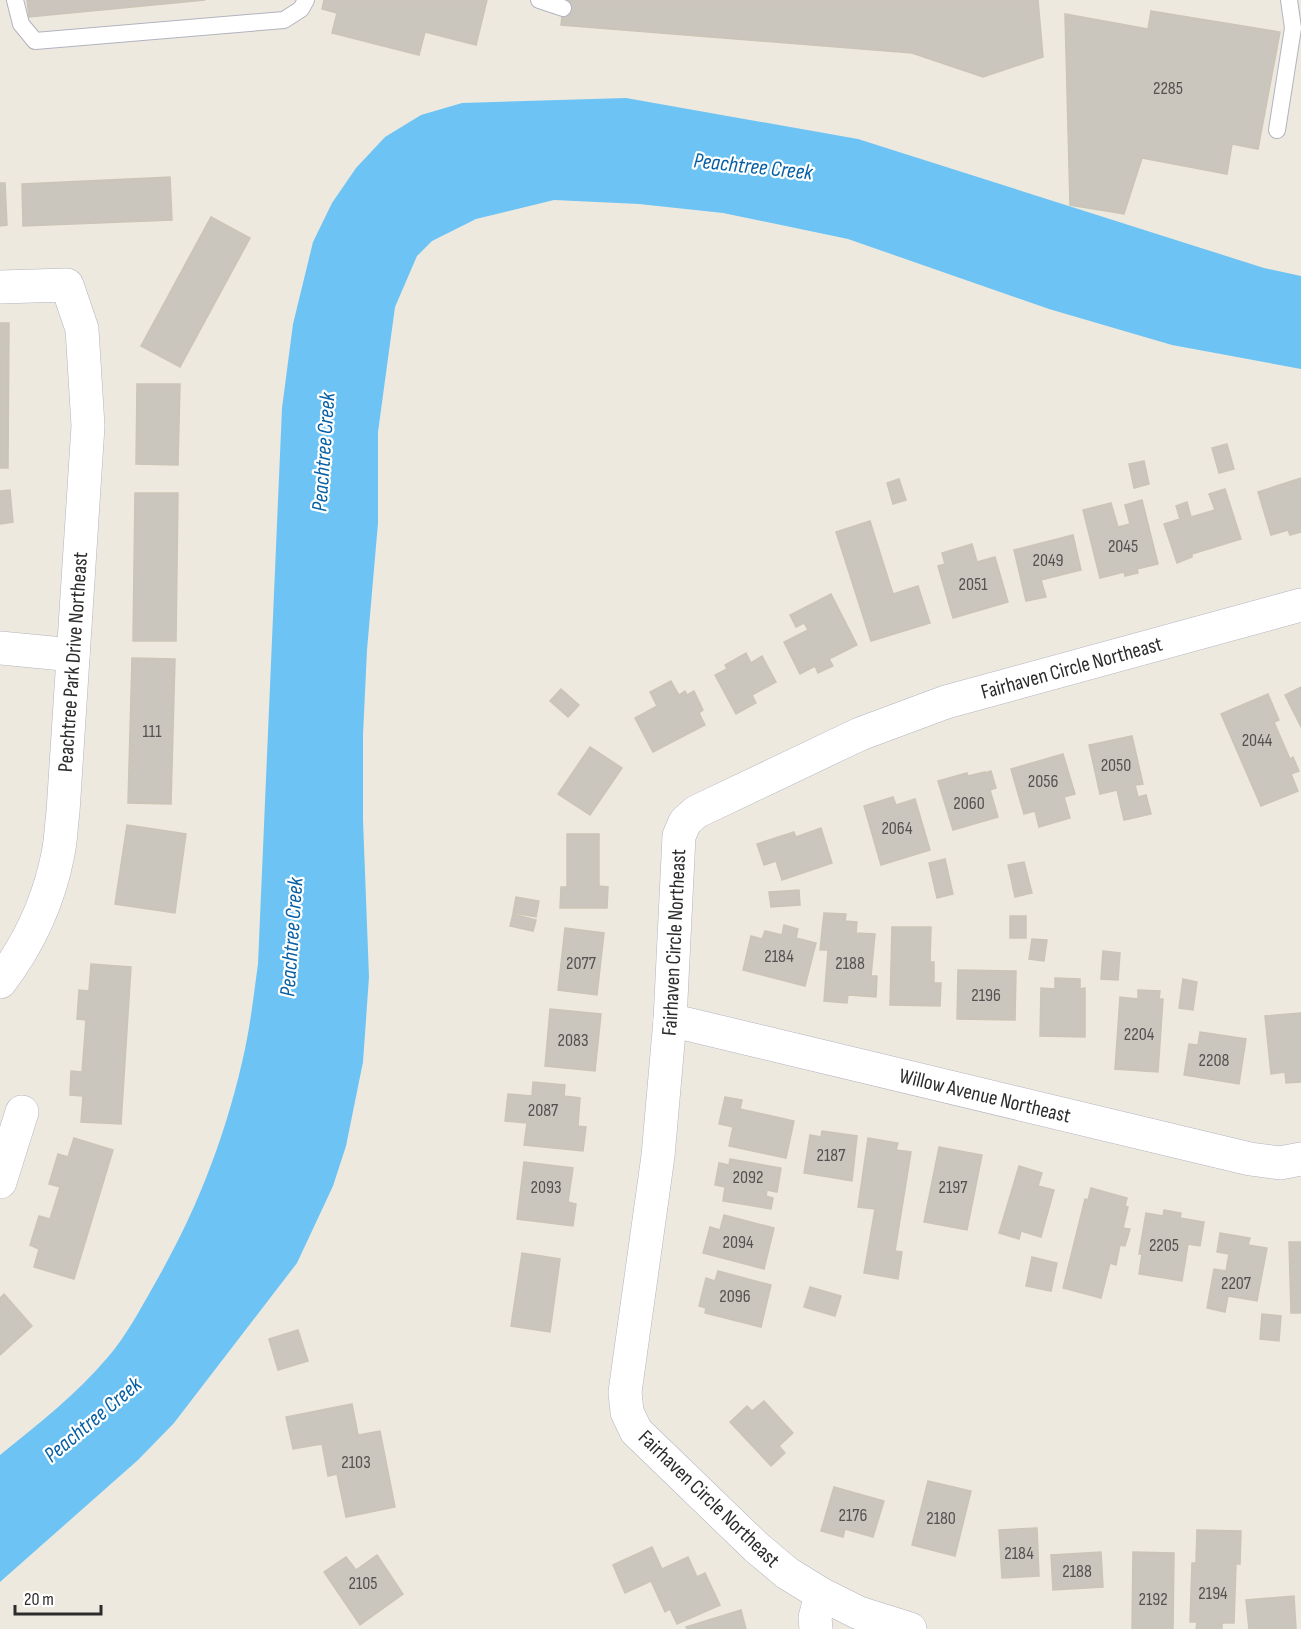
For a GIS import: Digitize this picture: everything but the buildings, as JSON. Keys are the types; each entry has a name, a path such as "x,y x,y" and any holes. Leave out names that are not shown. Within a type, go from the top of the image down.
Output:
{"street":[{"name":"Peachtree Park Drive Northeast","path":"0,287 67,285 82,329 88,426 63,812 58,853 47,894 31,933 13,965 0,982"},
{"name":"Fairhaven Circle Northeast","path":"910,1629 859,1613 821,1594 787,1573 756,1547 636,1431 627,1412 626,1392 658,1156 670,1020 679,836 685,822 696,812 860,734 946,702 1301,605"},
{"path":"0,648 73,655"},
{"name":"Willow Avenue Northeast","path":"670,1020 1250,1159 1280,1163 1301,1160"},
{"path":"0,1182 22,1112"},
{"path":"816,1629 815,1618 821,1594"}],"lane":[{"path":"15,0 21,24 35,41 284,20 301,9 306,0"},
{"path":"539,0 563,8"},
{"path":"1277,130 1297,32 1286,0"}],"water":[{"name":"Peachtree Creek","path":"626,98 858,139 1264,268 1301,276 1301,369 1172,345 1049,309 848,239 723,213 639,204 554,200 476,219 432,241 417,256 395,307 378,432 378,523 367,650 363,735 363,820 369,977 363,1062 346,1146 333,1186 297,1263 174,1423 138,1460 0,1582 0,1455 56,1409 96,1371 115,1349 170,1257 184,1229 220,1141 238,1080 251,1017 258,964 282,408 293,324 313,242 332,203 356,168 385,137 421,115 462,103"}]}
